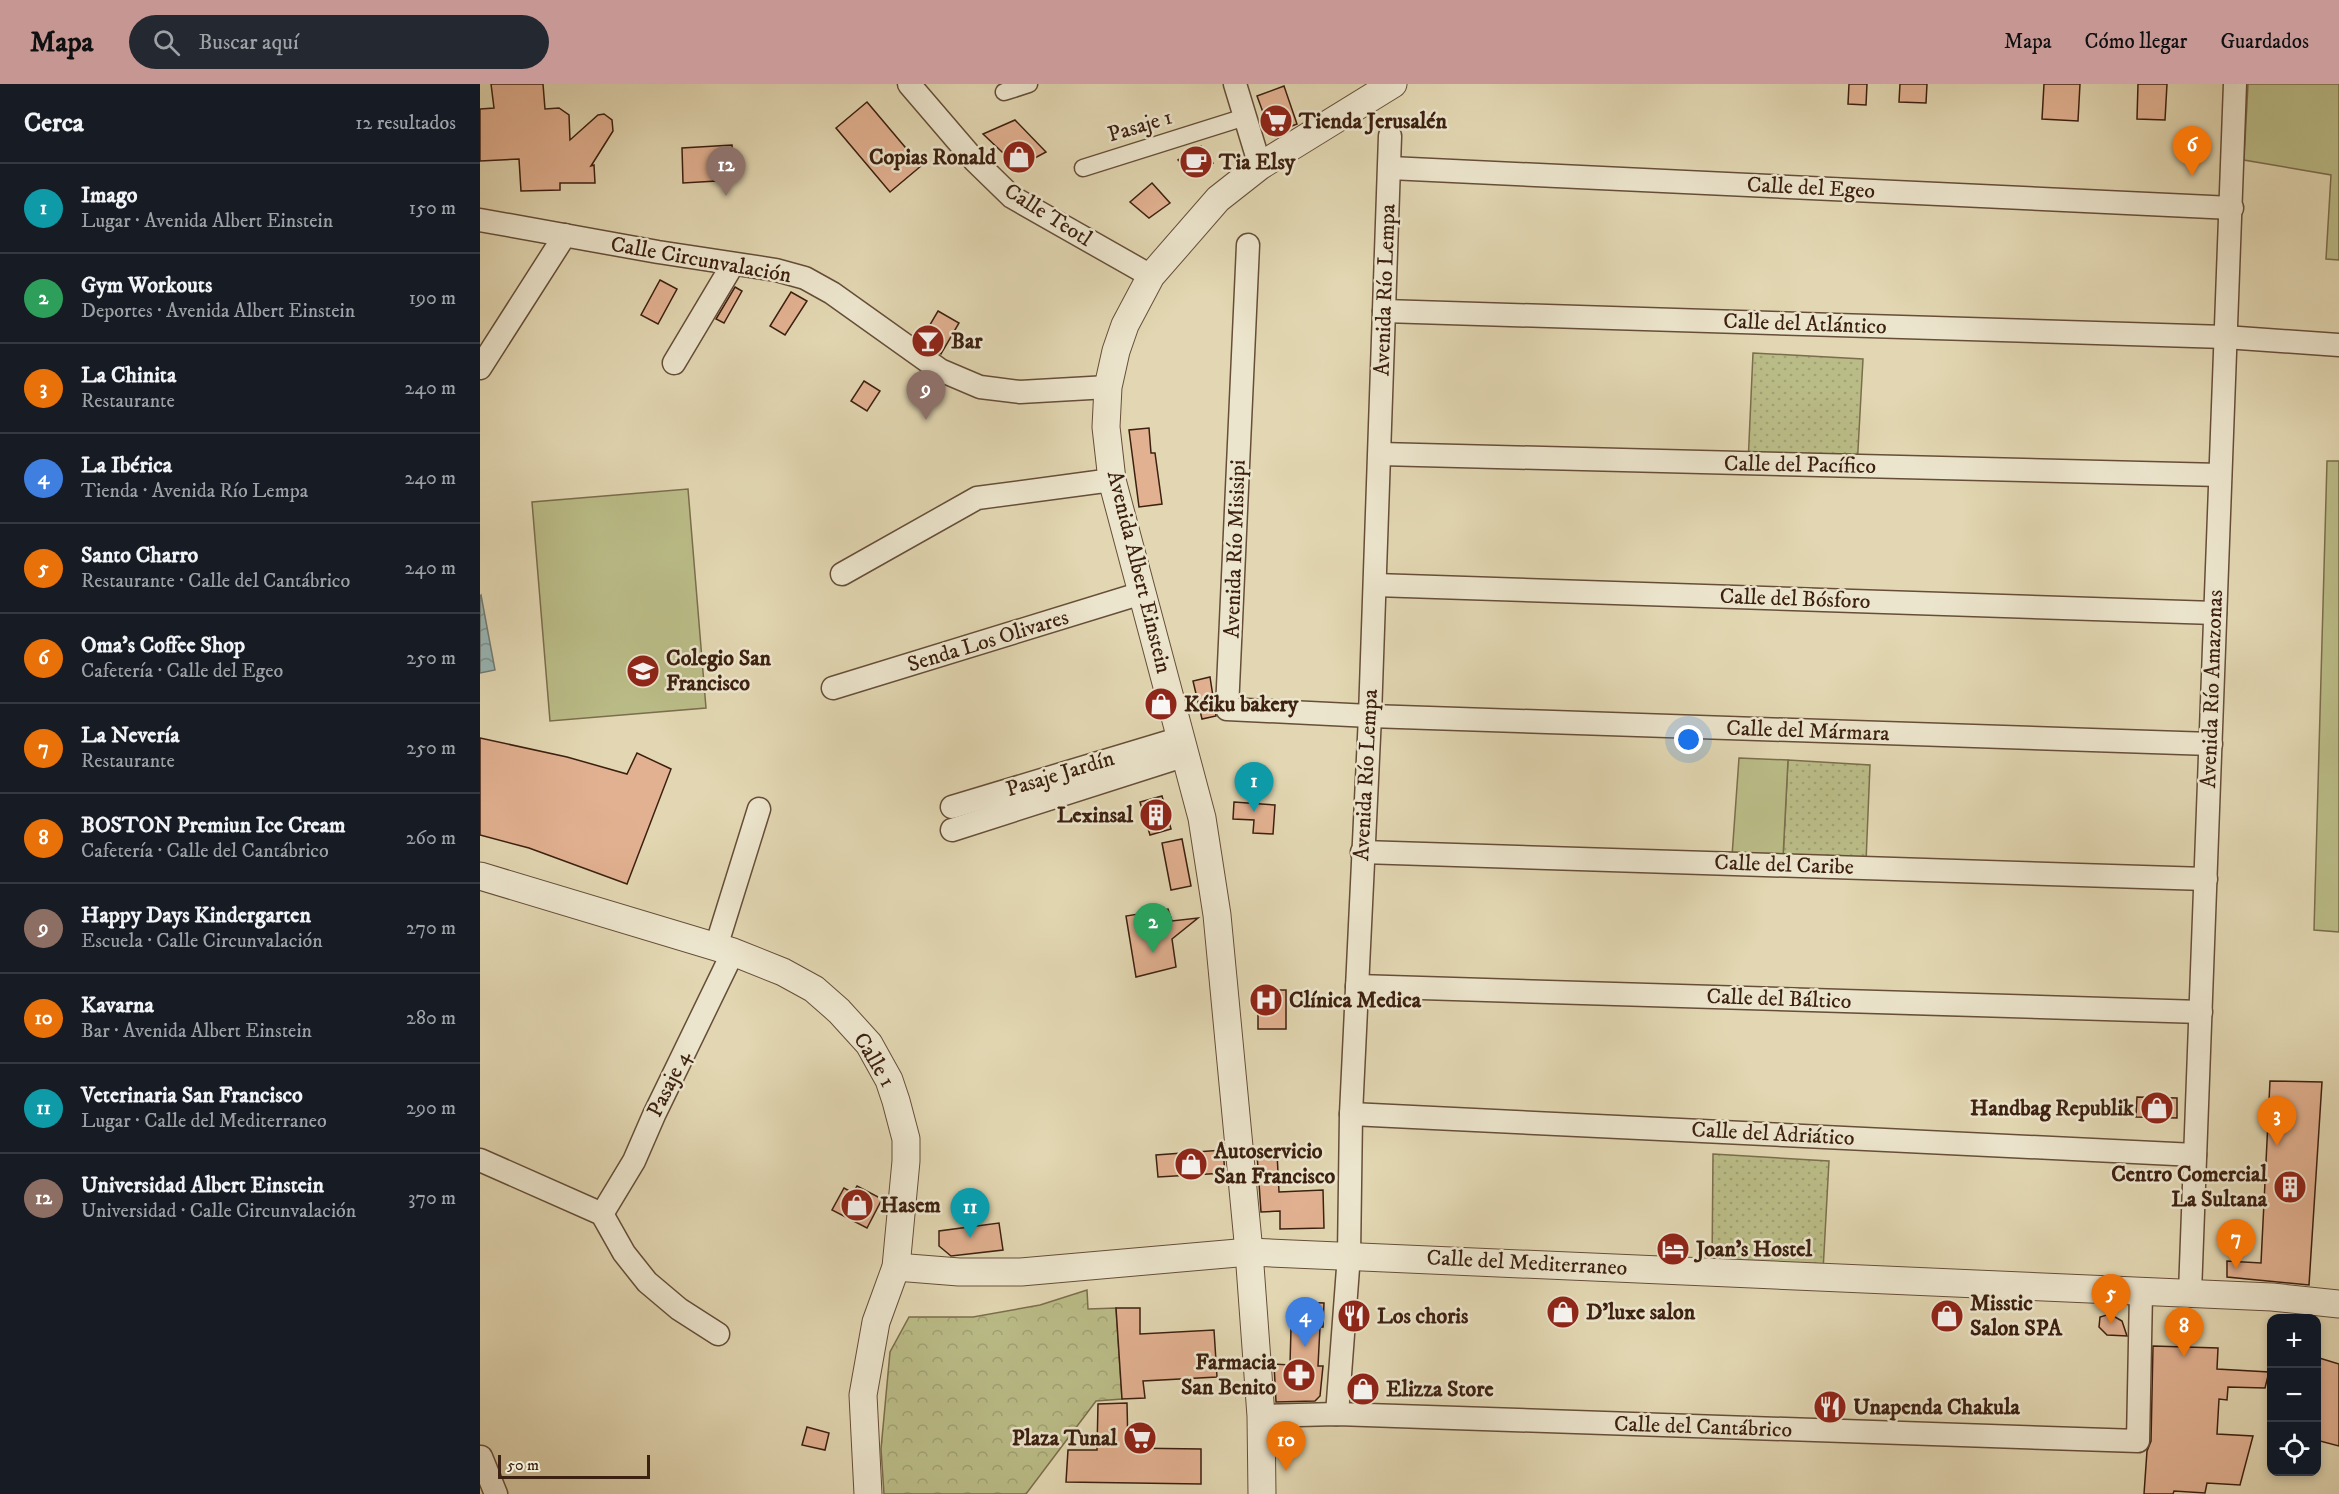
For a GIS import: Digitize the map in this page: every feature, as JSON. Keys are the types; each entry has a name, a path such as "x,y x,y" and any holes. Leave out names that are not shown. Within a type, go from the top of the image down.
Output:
{"street":[{"name":"Calle Teotl","path":"909,84 975,161 1012,197 1151,276"},
{"path":"1004,92 1029,84"},
{"path":"1235,84 1260,166"},
{"name":"Avenida Albert Einstein","path":"1262,1494 1261,1416 1249,1252 1217,915 1202,818 1177,748 1142,593 1112,480 1106,428 1108,387 1116,351 1125,325 1151,276 1218,199 1260,166 1393,84"},
{"name":"Avenida Río Amazonas","path":"2190,1293 2235,84"},
{"name":"Pasaje 1","path":"1083,168 1245,117"},
{"name":"Avenida Río Lempa","path":"1337,1414 1349,1255 1351,1114 1370,716 1390,136"},
{"name":"Calle del Egeo","path":"1390,168 2232,208"},
{"name":"Calle Circunvalación","path":"480,220 776,270 817,284 940,370 980,387 1020,392 1108,387"},
{"path":"480,368 565,235"},
{"name":"Avenida Río Misisipi","path":"1248,245 1227,710 1370,716"},
{"path":"674,363 733,264"},
{"name":"Calle del Atlántico","path":"1384,311 2225,337 2339,345"},
{"name":"Calle del Pacífico","path":"1380,454 2220,475"},
{"path":"842,574 977,498 1112,480"},
{"name":"Calle del Bósforo","path":"1375,585 2215,613"},
{"name":"Senda Los Olivares","path":"833,688 1142,593"},
{"name":"Calle del Mármara","path":"1370,716 2211,744"},
{"path":"952,830 1177,748"},
{"name":"Pasaje Jardín","path":"952,807 1177,748"},
{"name":"Pasaje 4","path":"602,1214 634,1161 725,949 759,809"},
{"name":"Calle del Caribe","path":"1362,852 2206,879"},
{"name":"Calle 1","path":"480,876 725,949 783,972 814,989 855,1027 869,1044 889,1080 906,1139 903,1206 896,1267 876,1322 863,1395 868,1494"},
{"name":"Calle del Báltico","path":"1357,986 2200,1012"},
{"name":"Calle del Adriático","path":"1351,1114 2195,1155"},
{"path":"480,1160 602,1214 624,1253 646,1282 679,1309 718,1334"},
{"name":"Calle del Mediterraneo","path":"896,1267 959,1272 1021,1272 1249,1252 2190,1293 2272,1297 2339,1304"},
{"name":"Calle del Cantábrico","path":"1261,1416 1337,1414 2138,1441 2141,1292"},
{"path":"481,1457 496,1494"}],"green space":[{"path":"2248,84 2339,84 2339,260 2326,259 2331,175 2244,160"},
{"path":"1753,353 1863,359 1857,468 1748,464"},
{"path":"2327,461 2339,461 2339,932 2314,930"},
{"path":"688,489 706,708 550,721 532,502"},
{"path":"1739,758 1788,760 1783,858 1732,856"},
{"path":"1788,760 1870,765 1866,862 1783,858"},
{"path":"1713,1154 1829,1161 1823,1271 1712,1267"},
{"path":"1087,1290 1088,1309 1116,1308 1122,1399 1096,1401 1026,1494 884,1494 881,1449 890,1352 909,1317 973,1317 1040,1305"}],"water":[{"path":"480,596 495,670 480,673"}],"building":[{"path":"491,84 543,84 545,109 559,108 569,115 570,140 598,115 604,114 612,120 613,131 591,166 594,165 595,183 560,183 560,190 521,191 519,159 480,161 480,109 494,108"},
{"path":"1849,84 1867,84 1866,105 1848,104"},
{"path":"1900,84 1927,84 1926,103 1899,102"},
{"path":"2044,84 2080,84 2078,121 2042,119"},
{"path":"2138,84 2167,84 2165,120 2137,119"},
{"path":"1284,86 1297,124 1271,134 1257,96"},
{"path":"867,102 921,166 890,192 836,128"},
{"path":"1015,120 1046,152 1018,167 983,134"},
{"path":"732,145 734,180 683,183 682,148"},
{"name":"Tia Elsy","path":"1201,146 1213,163 1195,177 1178,160"},
{"path":"1152,183 1170,203 1149,218 1130,202"},
{"path":"660,280 677,289 658,324 641,315"},
{"path":"735,287 742,291 724,323 716,319"},
{"path":"791,292 807,301 785,335 770,326"},
{"path":"938,311 959,323 941,354 921,340"},
{"path":"864,381 880,391 867,411 851,401"},
{"path":"1149,428 1151,453 1155,453 1162,504 1139,507 1129,430"},
{"path":"1210,677 1216,716 1202,719 1193,681"},
{"path":"480,738 567,757 627,774 637,753 671,769 627,884 529,848 480,835"},
{"name":"Lexinsal","path":"1162,796 1171,829 1150,835 1140,802"},
{"path":"1234,802 1275,805 1273,834 1253,833 1254,820 1233,819"},
{"path":"1182,839 1191,886 1171,890 1162,843"},
{"path":"1168,909 1172,921 1198,918 1172,939 1176,967 1136,977 1126,916"},
{"path":"1258,990 1286,990 1286,1029 1258,1029"},
{"name":"Centro Comercial La Sultana","path":"2270,1081 2322,1082 2309,1285 2227,1277 2227,1261 2261,1263"},
{"name":"Handbag Republik","path":"2137,1097 2177,1098 2177,1118 2136,1117"},
{"name":"Autoservicio San Francisco","path":"1223,1150 1225,1173 1158,1177 1156,1155"},
{"path":"1277,1153 1279,1192 1323,1190 1324,1228 1280,1229 1280,1211 1261,1212 1257,1154"},
{"name":"Hasem","path":"857,1186 882,1199 867,1228 832,1210 844,1188 853,1193"},
{"path":"999,1223 1003,1250 951,1256 939,1246 939,1231"},
{"path":"1296,1302 1324,1303 1318,1366 1323,1366 1320,1396 1315,1401 1276,1402 1274,1364 1290,1365 1291,1328 1294,1328"},
{"path":"1116,1308 1140,1308 1140,1334 1214,1330 1217,1377 1143,1381 1145,1398 1122,1399"},
{"path":"2110,1314 2122,1321 2127,1336 2107,1335 2099,1327 2100,1317"},
{"path":"2153,1346 2218,1348 2217,1369 2267,1372 2265,1388 2228,1387 2227,1400 2219,1399 2217,1434 2253,1436 2240,1485 2207,1483 2205,1493 2174,1491 2173,1494 2144,1494 2147,1451 2151,1441"},
{"path":"2321,1359 2339,1364 2339,1446 2321,1441"},
{"path":"1127,1403 1128,1448 1201,1449 1201,1484 1066,1482 1068,1450 1097,1450 1098,1404"},
{"path":"807,1427 829,1433 825,1450 802,1445"}],"place":[{"name":"Tienda Jerusalén","path":"1276,121"},
{"name":"Copias Ronald","path":"1019,157"},
{"name":"Tia Elsy","path":"1196,162"},
{"name":"Oma’s Coffee Shop","path":"2192,176"},
{"name":"Universidad Albert Einstein","path":"726,196"},
{"name":"Bar","path":"928,341"},
{"name":"Happy Days Kindergarten","path":"926,420"},
{"name":"Colegio San Francisco","path":"643,671"},
{"name":"Kéiku bakery","path":"1161,704"},
{"name":"Imago","path":"1254,812"},
{"name":"Lexinsal","path":"1156,815"},
{"name":"Gym Workouts","path":"1153,953"},
{"name":"Clínica Medica","path":"1266,1000"},
{"name":"Handbag Republik","path":"2157,1108"},
{"name":"La Chinita","path":"2277,1146"},
{"name":"Autoservicio San Francisco","path":"1191,1164"},
{"name":"Centro Comercial La Sultana","path":"2290,1187"},
{"name":"Hasem","path":"857,1205"},
{"name":"Veterinaria San Francisco","path":"970,1238"},
{"name":"Joan's Hostel","path":"1673,1249"},
{"name":"La Nevería","path":"2236,1269"},
{"name":"D'luxe salon","path":"1563,1312"},
{"name":"Los choris","path":"1354,1316"},
{"name":"Misstic Salon SPA","path":"1947,1316"},
{"name":"Santo Charro","path":"2111,1324"},
{"name":"La Ibérica","path":"1305,1347"},
{"name":"BOSTON Premiun Ice Cream","path":"2184,1357"},
{"name":"Farmacia San Benito","path":"1299,1375"},
{"name":"Elizza Store","path":"1363,1389"},
{"name":"Unapenda Chakula","path":"1830,1407"},
{"name":"Plaza Tunal","path":"1140,1438"},
{"name":"Kavarna","path":"1286,1471"}]}
